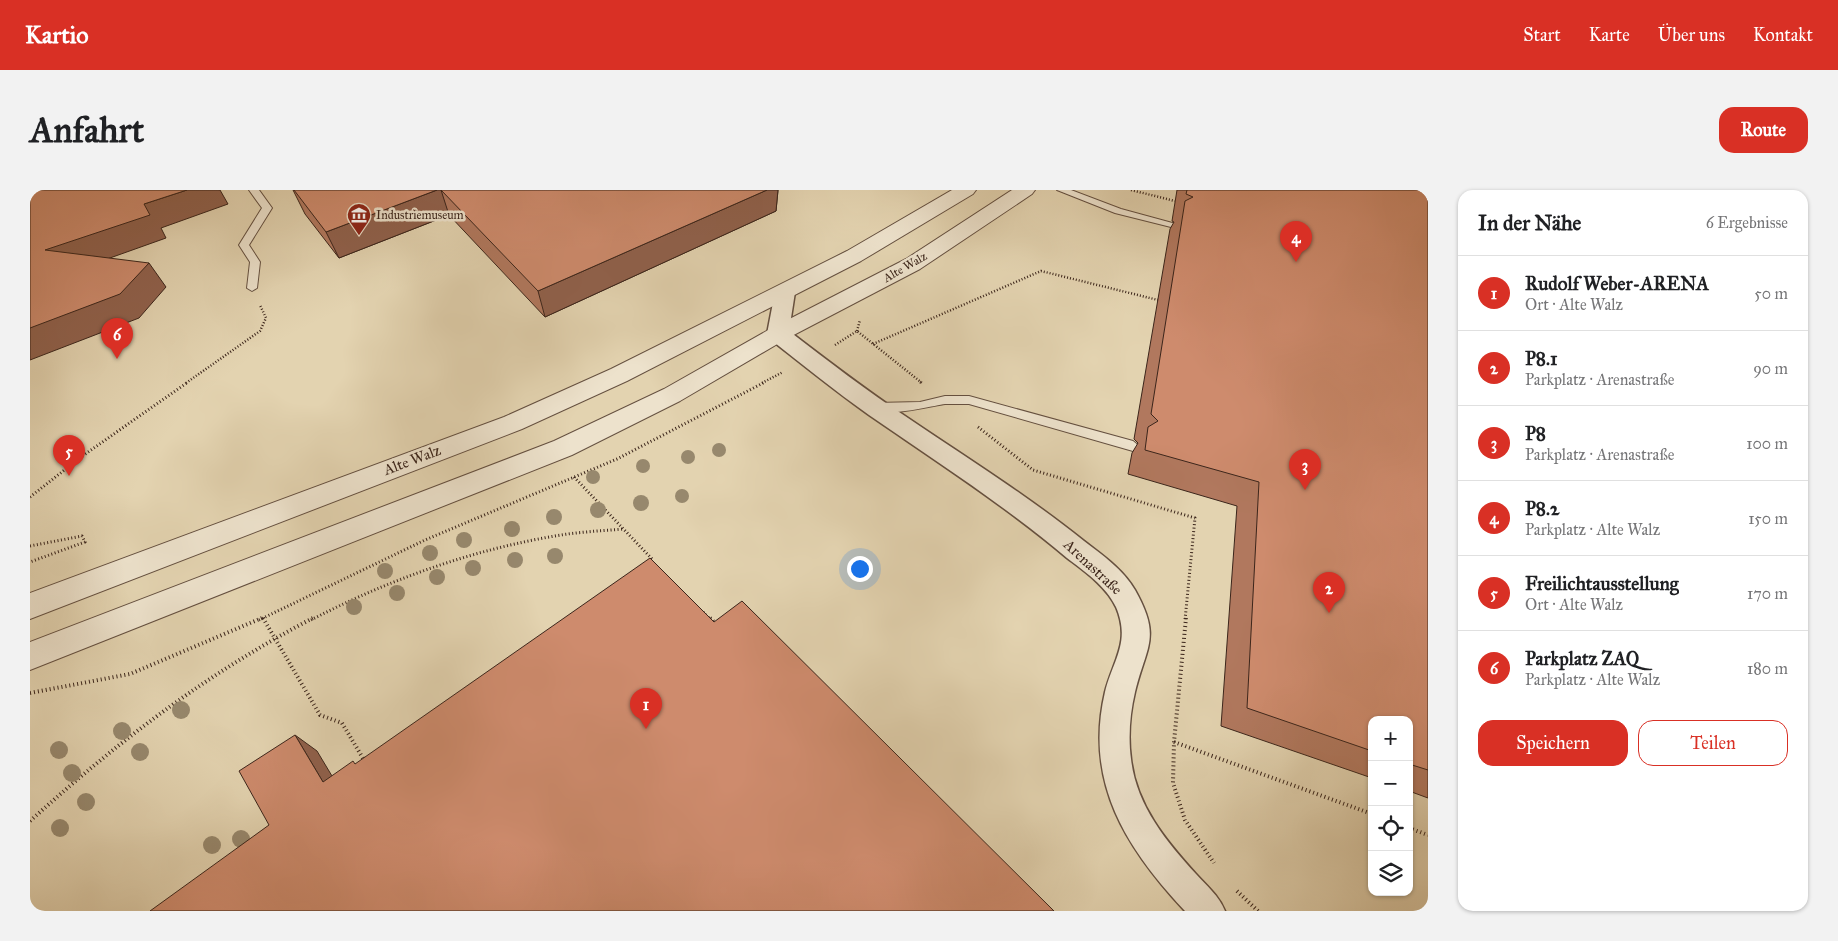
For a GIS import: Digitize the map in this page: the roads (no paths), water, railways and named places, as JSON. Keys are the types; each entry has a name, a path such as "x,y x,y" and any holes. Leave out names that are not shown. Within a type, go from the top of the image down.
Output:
{"street":[{"name":"Alte Walz","path":"30,606 513,423 611,379 785,292 886,239 966,190"},
{"name":"Alte Walz","path":"30,656 563,448 672,395 778,334 913,264 1025,190"},
{"path":"778,334 785,292"},
{"name":"Arenastraße","path":"778,334 874,407 1020,506 1094,564 1122,593 1136,625 1136,644 1135,655 1120,692 1115,724 1118,784 1133,818 1149,843 1208,911"}],"lane":[{"path":"252,288 255,262 244,245 267,208 254,190"},
{"path":"1062,190 1118,211 1171,224"},
{"path":"874,407 920,406 944,400 969,400 1133,446"}],"place":[{"name":"Industriemuseum","path":"359,236"},
{"name":"P8.2","path":"1296,262"},
{"name":"Parkplatz ZAQ","path":"117,359"},
{"name":"Freilichtausstellung","path":"69,476"},
{"name":"P8","path":"1305,490"},
{"name":"P8.1","path":"1329,613"},
{"name":"Rudolf Weber-ARENA","path":"646,729"}]}
